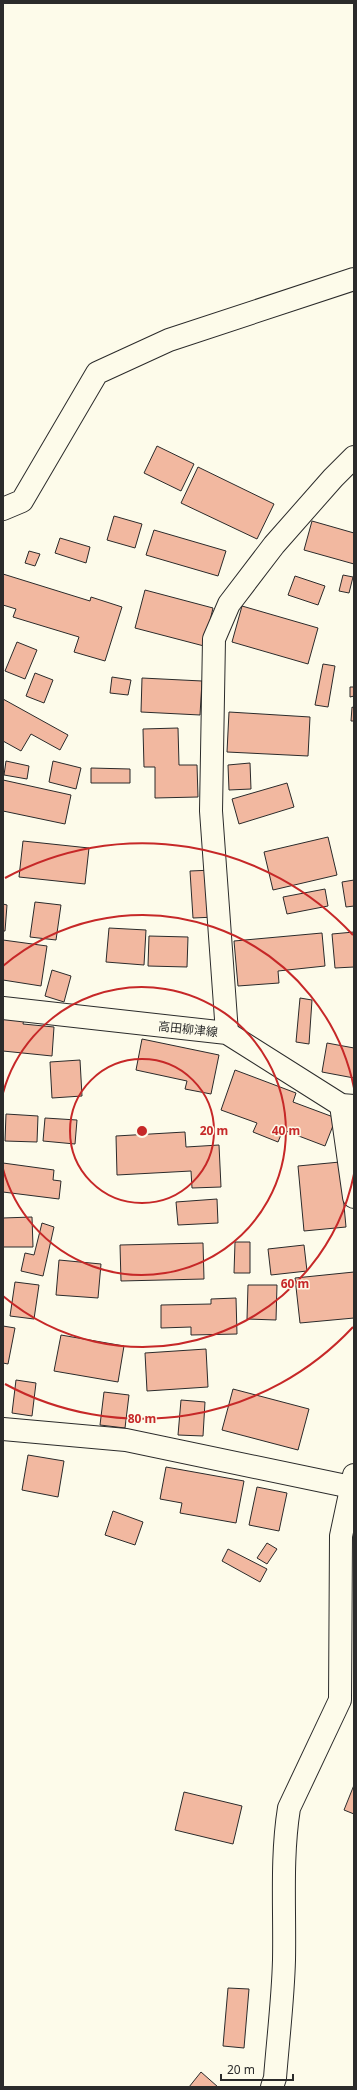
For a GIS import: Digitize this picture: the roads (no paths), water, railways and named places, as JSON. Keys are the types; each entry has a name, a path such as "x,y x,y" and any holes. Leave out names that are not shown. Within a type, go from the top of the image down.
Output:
{"street":[{"path":"3,509 22,500 97,373 169,340 354,279"},
{"path":"227,1033 211,812 214,639 229,604 270,551 333,478 354,457"},
{"name":"高田柳津線","path":"3,1008 227,1033 348,1106"},
{"path":"348,1106 354,1197"},
{"path":"3,1428 126,1440 353,1481 341,1536 340,1700 289,1808 286,1827 284,1852 284,1960 275,2078 272,2087"}]}
